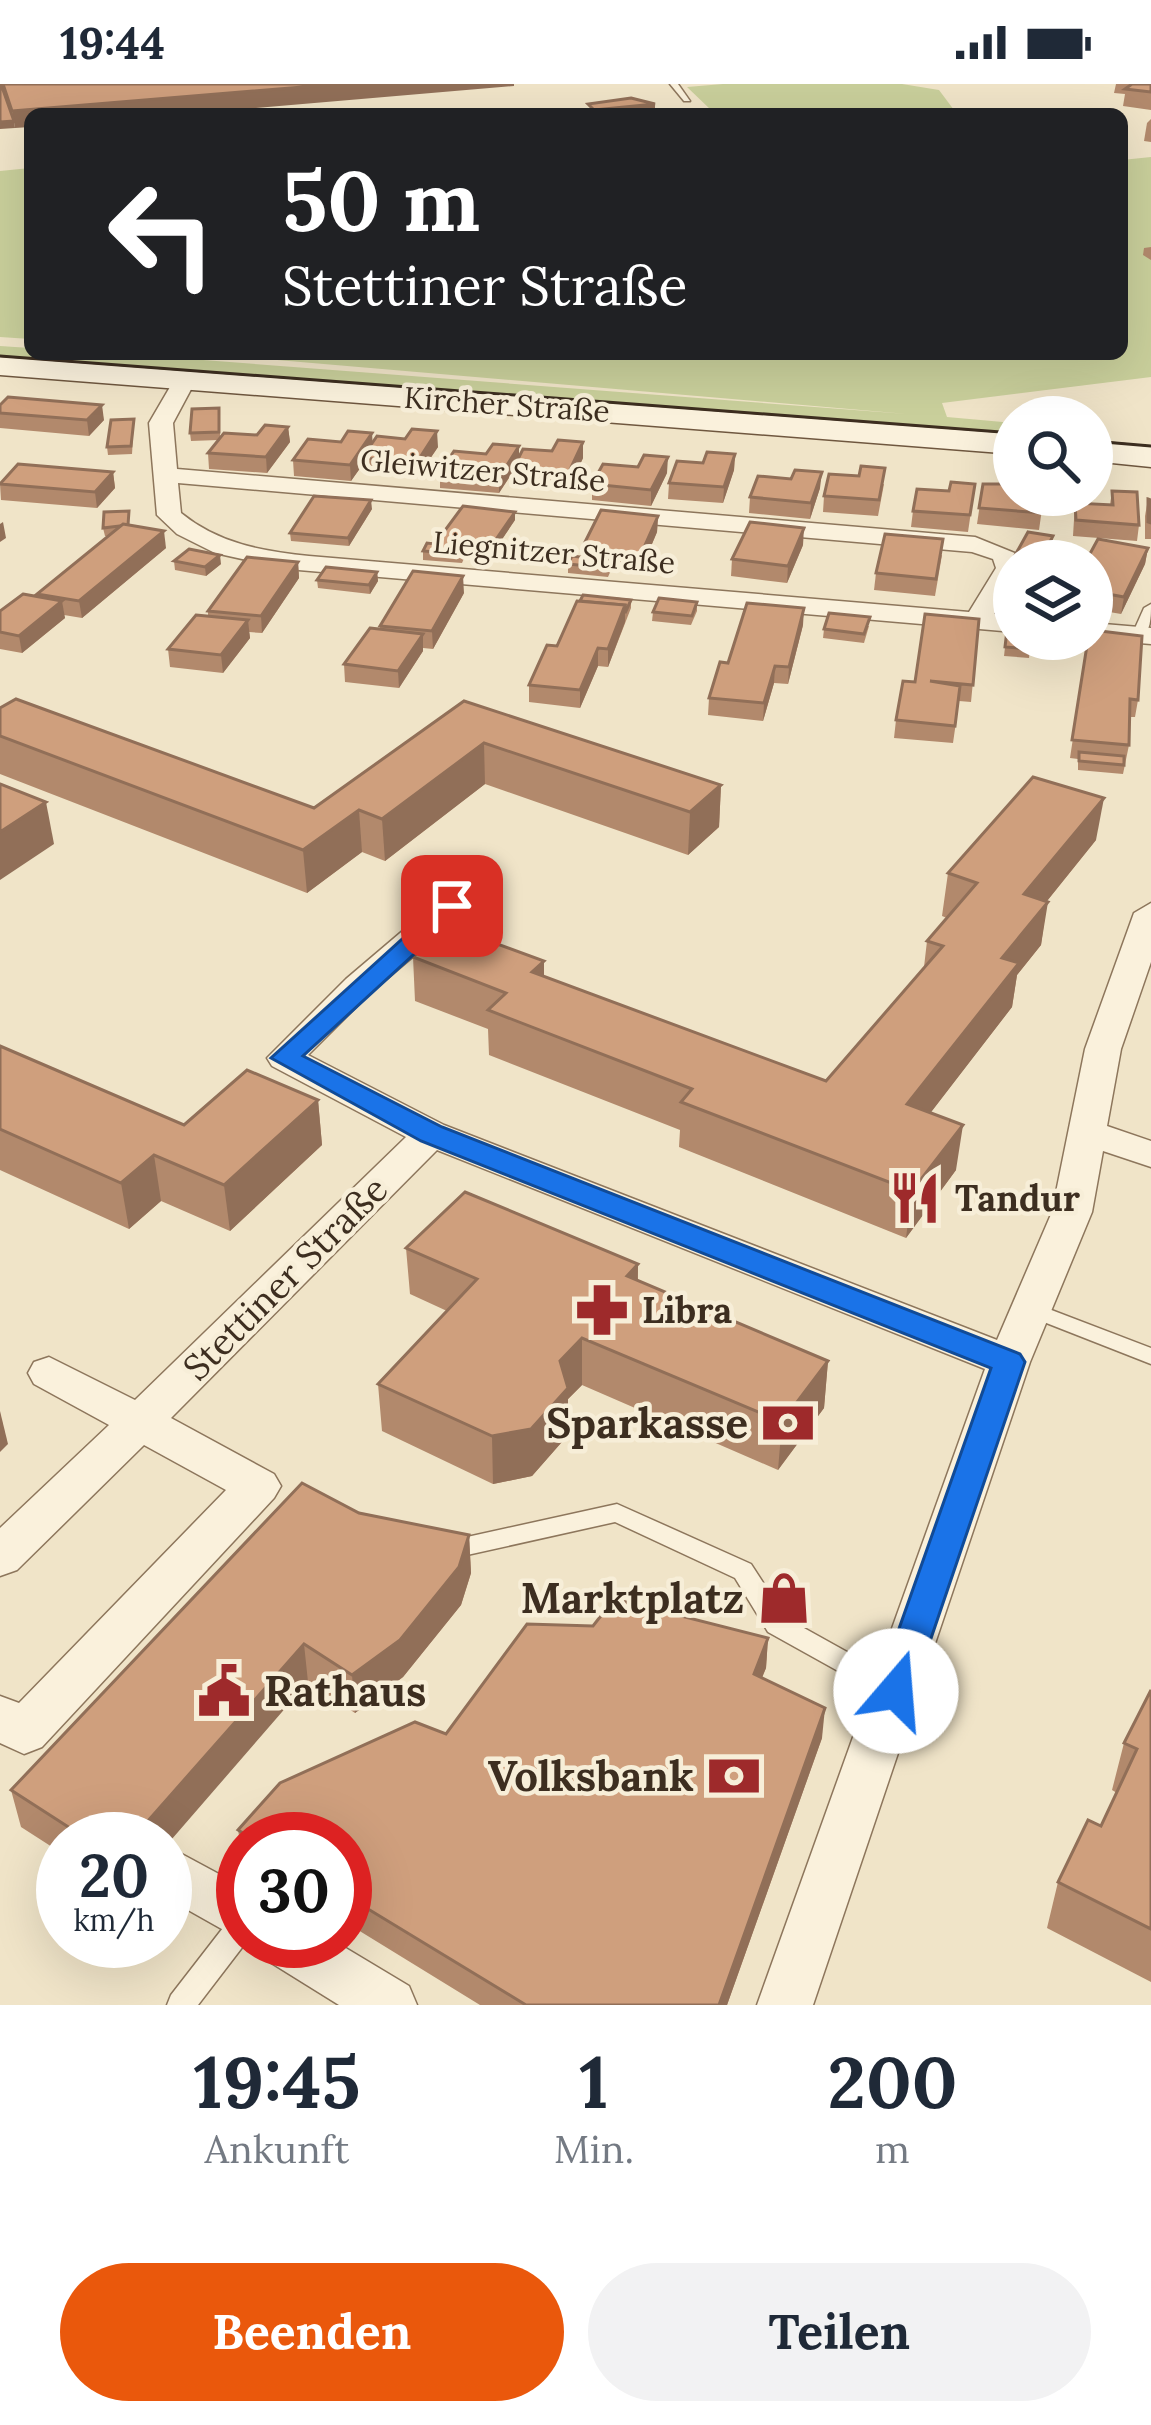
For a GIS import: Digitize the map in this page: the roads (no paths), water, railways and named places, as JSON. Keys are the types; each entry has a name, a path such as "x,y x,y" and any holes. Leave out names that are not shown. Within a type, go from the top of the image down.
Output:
{"main road":[{"name":"Kircher Straße","path":"0,366 993,442"},
{"path":"1113,453 1151,458"}],"street":[{"name":"Liegnitzer Straße","path":"185,380 161,423 169,515 182,528 236,552 276,560 993,623"},
{"name":"Gleiwitzer Straße","path":"165,475 975,545 1004,554 1010,568 976,622"},
{"path":"1113,633 1145,636"},
{"path":"484,879 358,986 285,1058 431,1134 1009,1362"},
{"path":"785,2005 1009,1362 1072,1212 1103,1049 1151,914"},
{"path":"1090,1133 1151,1154"},
{"name":"Stettiner Straße","path":"0,1557 431,1134"},
{"path":"20,1741 269,1490 49,1373"},
{"path":"328,1968 388,2005"}],"lane":[{"path":"674,84 687,99"},
{"path":"1145,636 1151,608"},
{"path":"1033,1310 1151,1356"},
{"path":"433,1544 454,1552 617,1513 743,1571 777,1625 896,1691"},
{"path":"182,2005 216,1958"}],"tram line":[{"path":"0,356 24,358"},
{"path":"53,360 993,431"},
{"path":"1113,443 1151,446"}],"place":[{"name":"Tandur","path":"915,1198"},
{"name":"Libra","path":"602,1310"},
{"name":"Sparkasse","path":"788,1423"},
{"name":"Marktplatz","path":"784,1598"},
{"name":"Rathaus","path":"224,1691"},
{"name":"Volksbank","path":"734,1776"}]}
